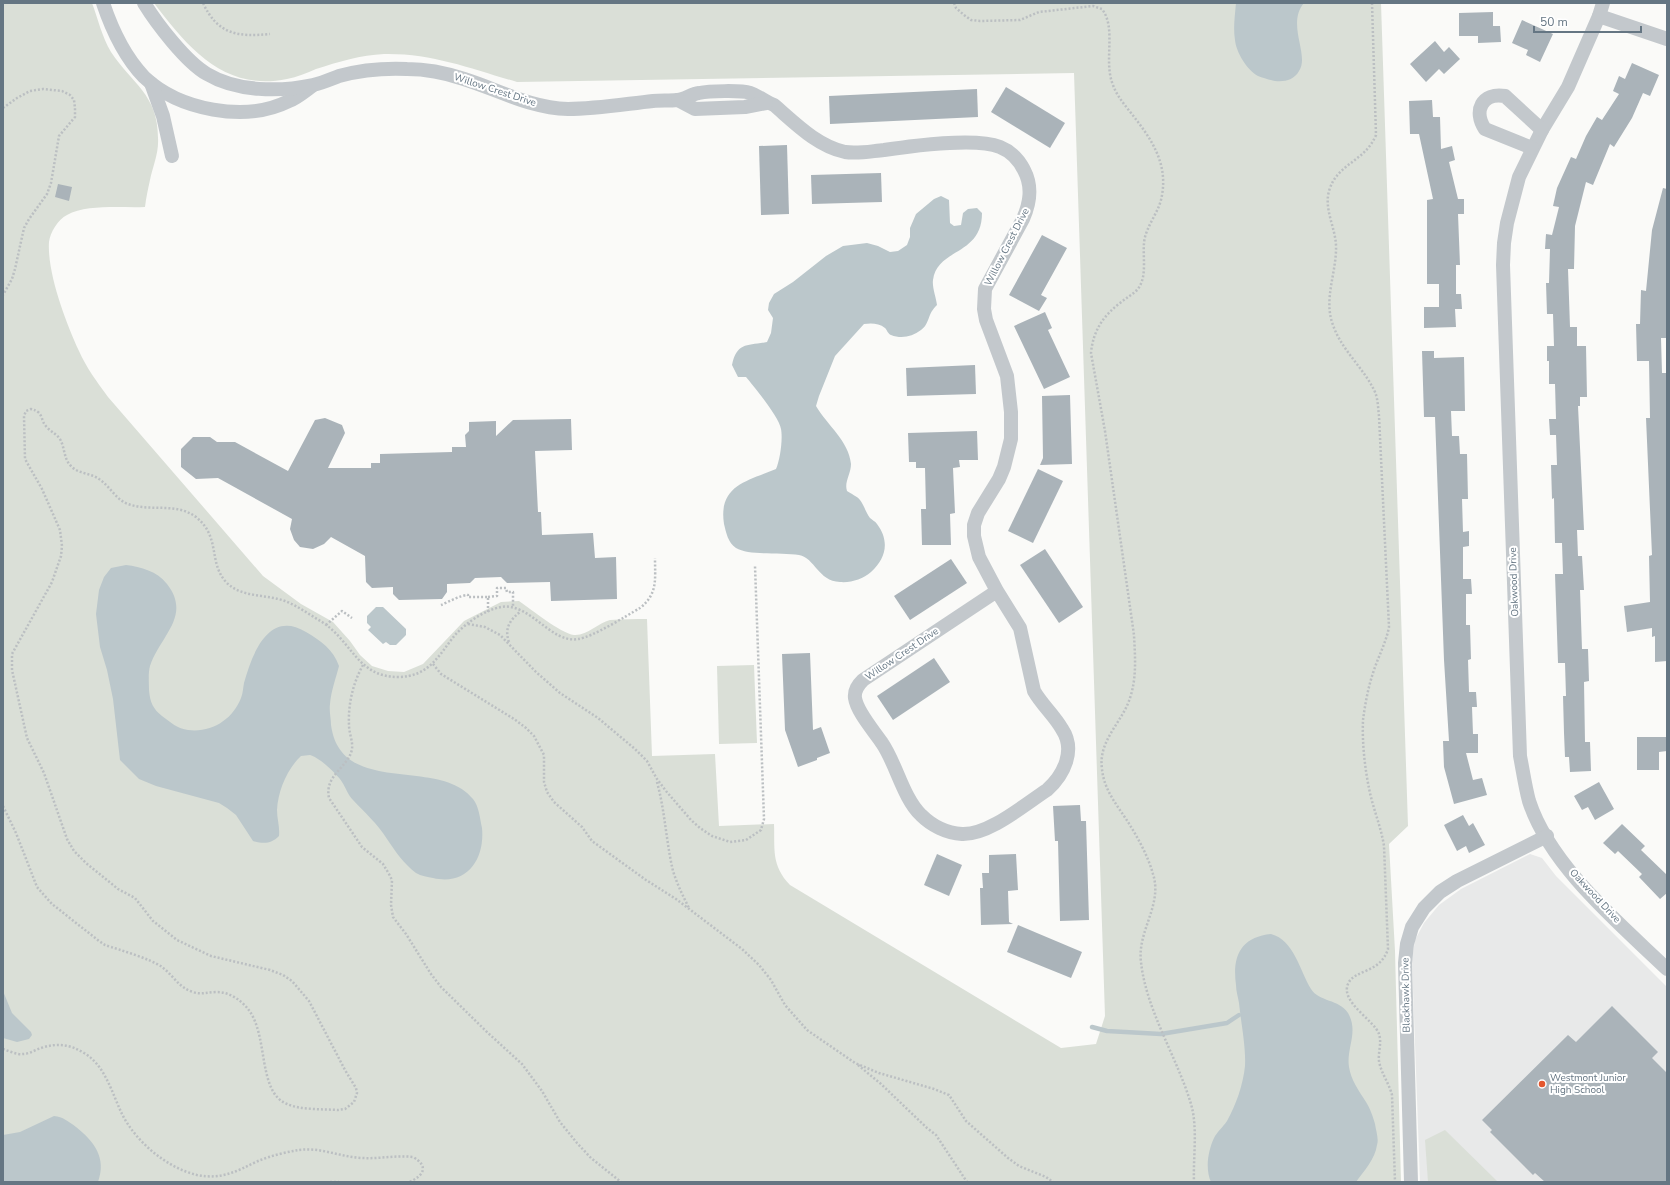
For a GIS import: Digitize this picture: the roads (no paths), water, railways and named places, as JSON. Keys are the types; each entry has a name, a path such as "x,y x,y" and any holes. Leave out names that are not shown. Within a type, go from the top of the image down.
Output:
{"street":[{"name":"Willow Crest Drive","path":"103,3 111,26 132,62 151,83 163,91 192,104 212,110 231,112 250,112 269,109 290,101 314,84"},
{"name":"Willow Crest Drive","path":"144,3 196,67 207,75 228,83 258,89 277,89 314,84 357,72 383,69 409,69 463,78 525,102 546,106 573,108 605,107 656,100 678,100 695,109 745,107 766,103 774,106 823,144 846,152 861,152 932,144 975,143 990,144 1000,148 1017,160 1023,168 1030,187 1028,209 985,289 984,309 989,330 1007,376 1011,417 1011,439 1004,467 978,513 974,525 976,547 979,557 997,591 1020,628 1034,691 1039,700 1065,734 1067,758 1061,776 1047,790 993,825 972,833 960,834 949,832 937,827 920,815 913,805 883,744 858,707 855,693 857,687 863,680 997,591"},
{"path":"1601,10 1667,38"},
{"name":"Oakwood Drive","path":"1601,10 1568,87 1532,148 1519,177 1512,200 1504,243 1520,756 1530,802 1560,858 1602,906 1667,969"},
{"path":"151,83 163,116 172,156"},
{"path":"1532,148 1485,129 1479,116 1479,109 1482,103 1487,98 1492,96 1506,96 1542,130"},
{"name":"Blackhawk Drive","path":"1411,1182 1404,963 1412,927 1424,908 1440,892 1457,881 1547,836"}],"waterway":[{"path":"1092,1027 1107,1031 1161,1034 1227,1023 1239,1015"}],"place":[{"name":"Westmont Junior High School","path":"1542,1084"}]}
